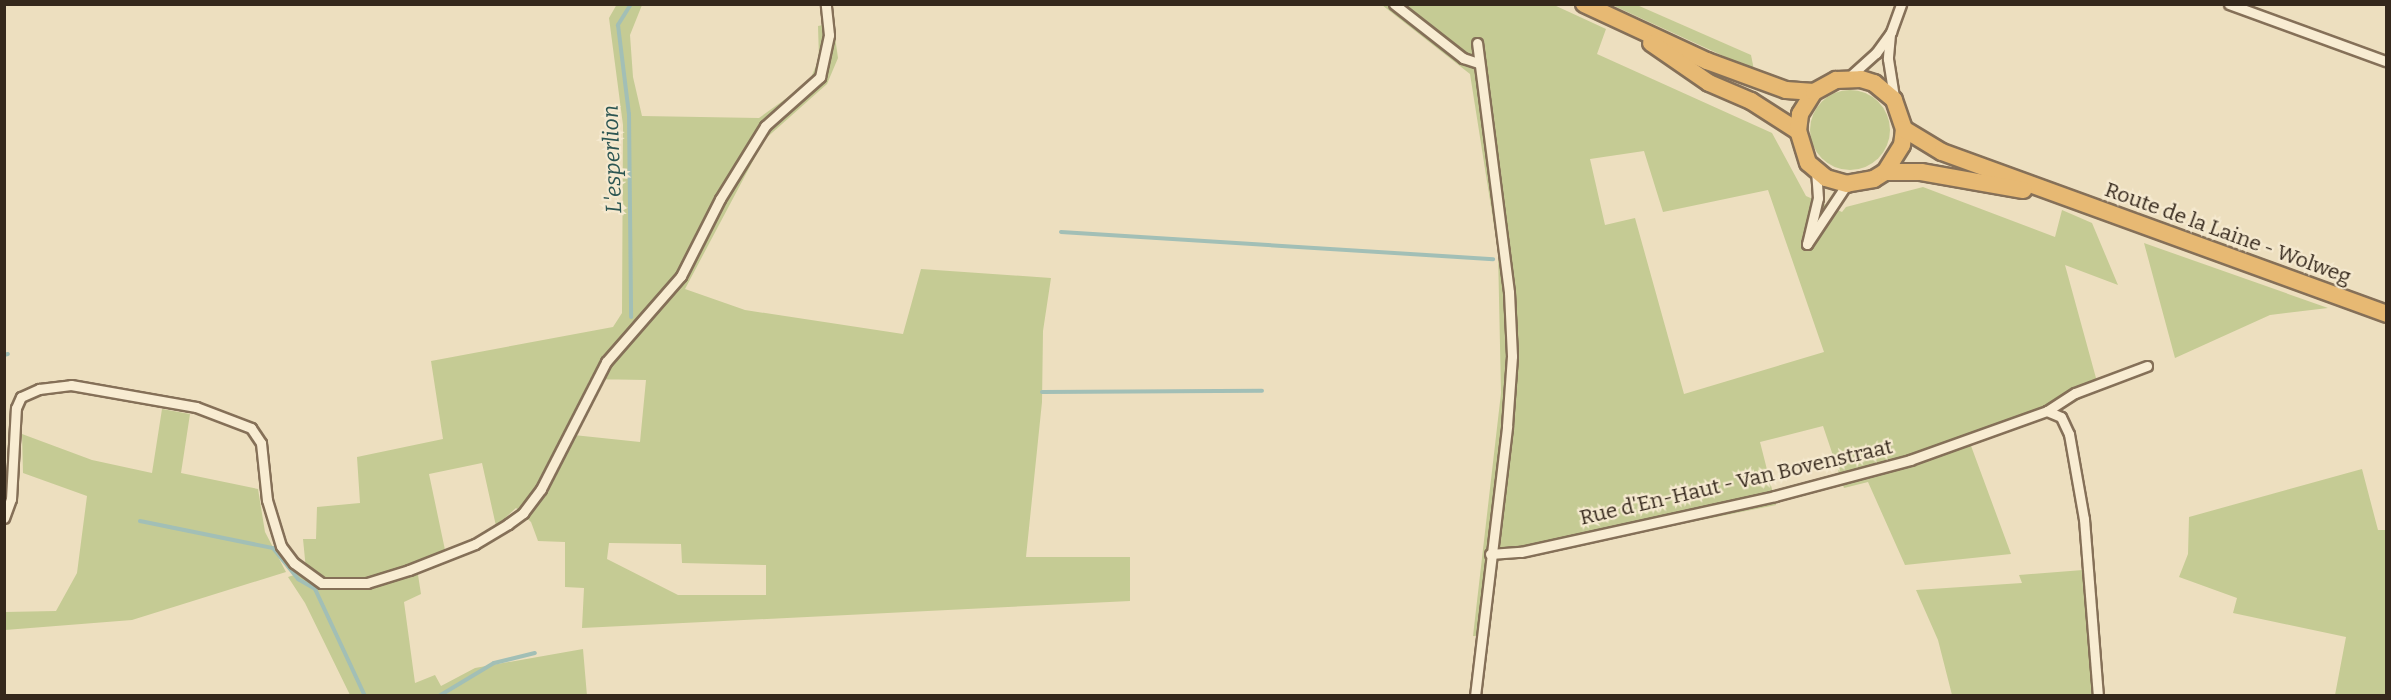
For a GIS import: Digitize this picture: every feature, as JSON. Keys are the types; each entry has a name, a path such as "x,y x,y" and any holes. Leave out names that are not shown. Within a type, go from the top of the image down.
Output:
{"highway":[{"path":"1584,4 1620,22 1786,90 1814,92 1848,78 1874,83 1894,100 1904,129 1902,145 1886,171"},
{"path":"1620,22 1709,83 1751,101 1798,131"},
{"path":"1814,92 1804,106 1798,131 1802,153 1816,172 1847,184"},
{"name":"Route de la Laine - Wolweg","path":"1904,129 1965,162 2386,314"},
{"name":"Route de la Laine - Wolweg","path":"1847,184 1874,179 1886,171 1921,172 1976,185 2054,194"}],"street":[{"path":"4,518 11,499 16,408 21,397 39,389 71,385 196,407 251,428 261,443 267,500 281,546 294,563 322,583 367,583 410,570 475,544 508,524 523,513 541,489 606,362 681,276 720,199 765,126 820,77 829,35 826,4"},
{"path":"1394,4 1463,58 1478,63"},
{"path":"1894,100 1888,59 1891,32 1901,4"},
{"path":"2229,4 2386,62"},
{"path":"1848,78 1864,65 1891,32"},
{"path":"1476,696 1490,554 1508,426 1512,356 1509,292 1477,43"},
{"path":"1816,172 1818,198 1807,244 1847,184"},
{"name":"Rue d'En-Haut - Van Bovenstraat","path":"1490,554 1521,552 1775,496 1910,460 2047,411 2075,393 2146,366"},
{"path":"2047,411 2061,417 2068,434 2084,519 2098,696"}],"green space":[{"path":"617,4 642,5 630,35 633,77 642,116 759,118 809,82 819,59 818,26 833,23 838,58 827,84 764,140 685,289 745,310 903,334 921,269 1051,278 1043,331 1042,402 1026,557 1130,557 1130,601 582,628 584,588 565,587 565,542 538,541 531,522 516,508 496,526 482,463 429,474 445,550 416,562 421,594 404,602 415,683 435,675 441,686 475,668 583,649 587,696 350,695 305,603 288,577 297,574 307,580 303,539 316,539 317,507 360,503 357,457 443,439 431,361 613,327 622,313 623,125 609,18","holes":["590,379 646,380 640,442 564,434","609,543 681,544 682,563 766,565 766,595 678,595 607,559"]},
{"path":"1382,5 1554,5 1606,29 1597,54 1772,133 1806,196 1842,212 1846,207 1923,187 2055,237 2062,210 2092,223 2118,285 2065,265 2099,389 2071,404 2037,410 1967,435 2011,554 1905,565 1868,482 1844,488 1823,426 1760,442 1776,505 1496,561 1489,636 1473,636 1501,393 1498,251 1470,74","holes":["1644,151 1663,212 1768,190 1824,352 1684,394 1635,218 1605,225 1590,159"]},
{"path":"1612,5 1637,5 1751,55 1754,70"},
{"path":"1850,90 1865,93 1878,102 1887,115 1890,130 1887,145 1878,158 1865,167 1850,170 1835,167 1822,158 1813,145 1810,130 1813,115 1822,102 1835,93"},
{"path":"2144,243 2328,308 2270,315 2175,358"},
{"path":"162,409 190,414 181,473 258,489 265,532 286,572 132,620 5,630 5,612 56,611 77,573 87,496 23,473 22,434 92,460 152,473"},
{"path":"2362,469 2378,530 2386,530 2386,695 2335,695 2346,637 2233,613 2237,598 2179,577 2188,554 2189,517"},
{"path":"2083,570 2092,695 1952,695 1938,640 1916,590 2022,583 2019,575"}],"waterway":[{"name":"L'esperlion","path":"631,4 618,25 629,114 631,317"},
{"path":"1061,232 1493,259"},
{"path":"4,355 8,354"},
{"path":"1042,392 1262,391"},
{"path":"140,521 273,548 298,579 315,589 365,696"},
{"name":"L'esperlion","path":"439,696 494,663 535,653"}]}
